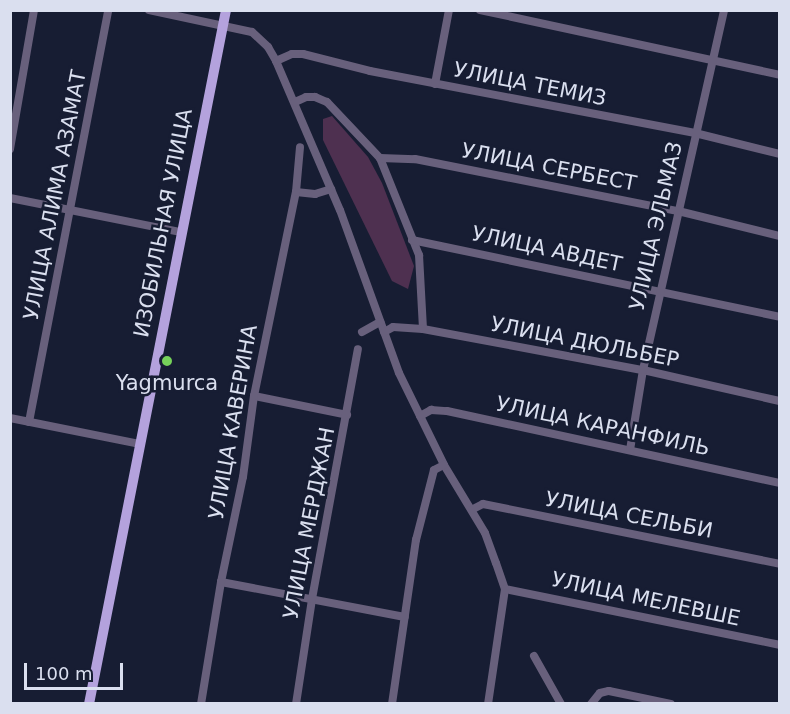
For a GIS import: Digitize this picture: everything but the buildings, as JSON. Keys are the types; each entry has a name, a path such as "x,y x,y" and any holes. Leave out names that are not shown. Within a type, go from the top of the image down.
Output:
{"main road":[{"name":"ИЗОБИЛЬНАЯ УЛИЦА","path":"89,704 180,232 226,10"}],"street":[{"path":"10,149 34,10"},
{"name":"УЛИЦА АЛИМА АЗАМАТ","path":"29,422 108,10"},
{"path":"149,10 252,32 268,47 276,61 331,189 380,322 420,416 444,465 485,533 505,589 488,704"},
{"path":"435,84 449,10"},
{"path":"480,10 780,75"},
{"name":"УЛИЦА ЭЛЬМАЗ","path":"630,450 643,370 660,290 724,10"},
{"name":"УЛИЦА ТЕМИЗ","path":"276,61 292,54 303,54 370,72 695,134 780,154"},
{"path":"295,102 306,97 315,97 327,102 380,158 419,255 423,329"},
{"name":"УЛИЦА КАВЕРИНА","path":"201,704 221,582 243,477 254,396 296,192 300,147"},
{"name":"УЛИЦА СЕРБЕСТ","path":"380,158 415,159 678,211 780,236"},
{"path":"296,192 315,194 331,189"},
{"path":"10,198 70,208 180,232"},
{"name":"УЛИЦА АВДЕТ","path":"412,240 660,290 780,317"},
{"path":"362,332 380,322"},
{"name":"УЛИЦА ДЮЛЬБЕР","path":"384,332 393,327 423,329 643,370 780,401"},
{"name":"УЛИЦА МЕРДЖАН","path":"296,704 312,599 358,349"},
{"path":"254,396 347,415"},
{"name":"УЛИЦА КАРАНФИЛЬ","path":"420,416 431,410 447,411 780,483"},
{"path":"10,418 140,444"},
{"path":"392,704 417,540 434,470 444,465"},
{"name":"УЛИЦА СЕЛЬБИ","path":"472,509 483,504 780,564"},
{"path":"221,582 405,616"},
{"name":"УЛИЦА МЕЛЕВШЕ","path":"505,589 780,645"},
{"path":"534,656 561,704"},
{"path":"591,704 600,693 609,691 671,704"}],"shaded area":[{"path":"332,116 368,157 382,183 414,266 408,289 392,281 323,140 323,119"}],"place":[{"name":"Yagmurca","path":"167,361"}]}
